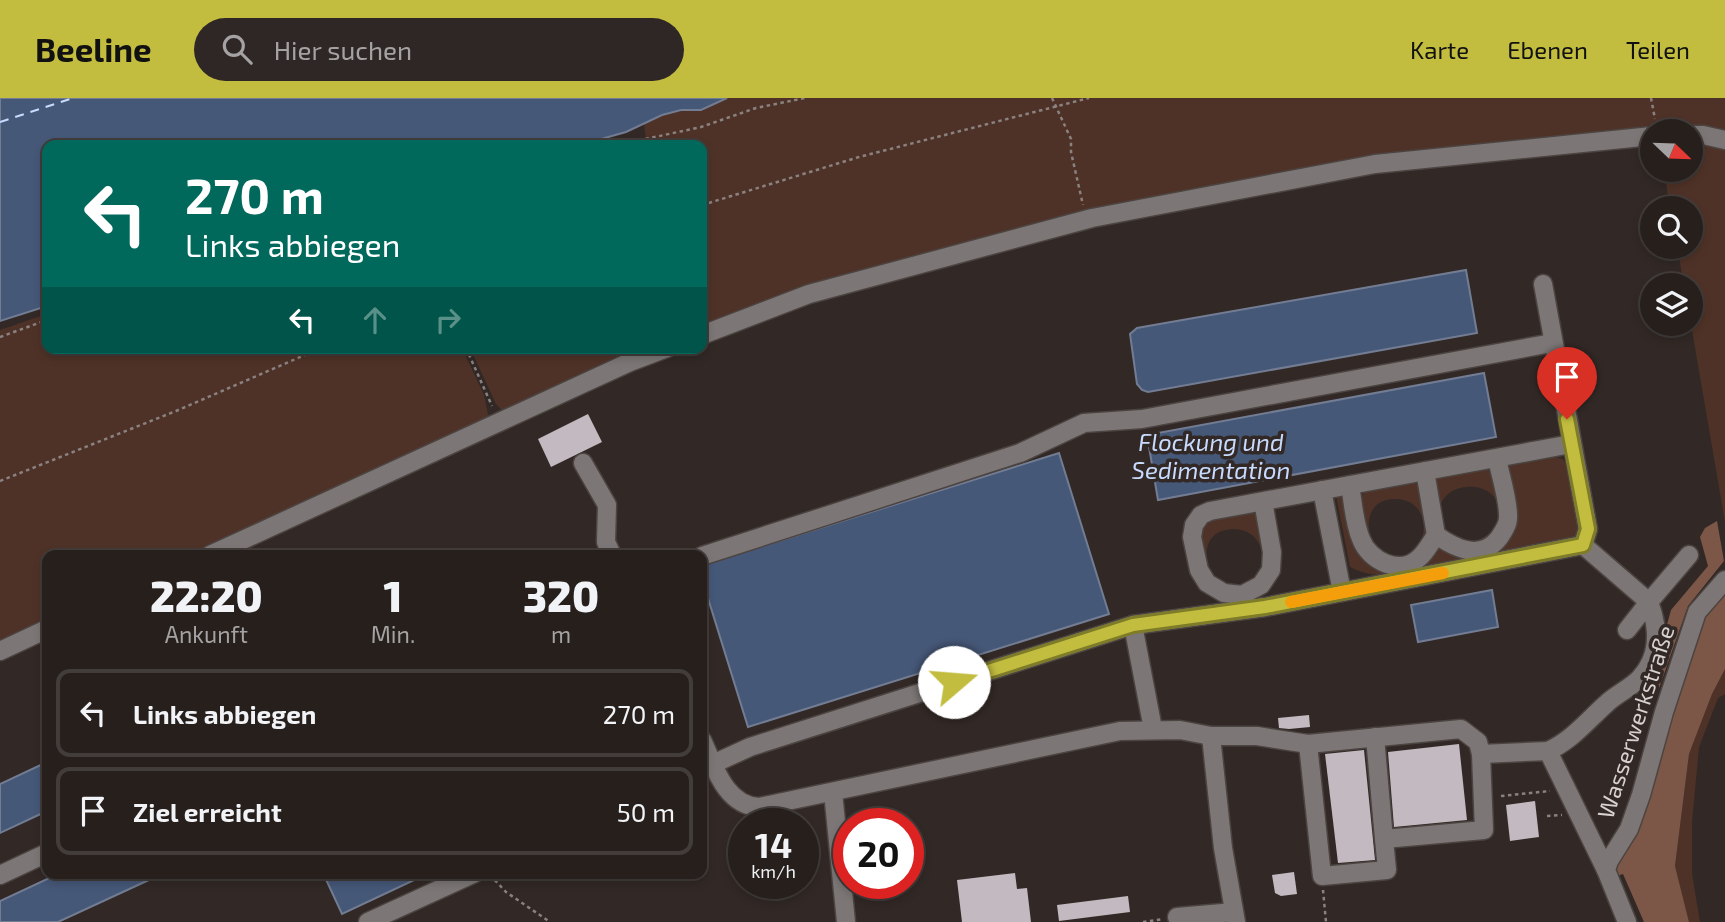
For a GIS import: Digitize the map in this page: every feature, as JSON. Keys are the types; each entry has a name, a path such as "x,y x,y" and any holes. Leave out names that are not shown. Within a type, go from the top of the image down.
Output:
{"street":[{"path":"707,333 809,294 1086,219 1375,164 1640,130"},
{"path":"1703,135 1725,140"},
{"path":"1543,284 1588,529 1583,545"},
{"path":"707,553 1020,453 1084,424 1142,418 1552,343"},
{"path":"221,550 651,354"},
{"path":"1262,501 1272,552 1271,570 1261,585 1242,595 1224,593 1207,583 1199,570 1192,537 1194,525 1201,515 1210,511 1262,501 1572,444"},
{"path":"1425,471 1436,536 1466,552 1478,551 1494,544 1504,530 1508,518 1497,458"},
{"path":"583,463 607,505 606,542 610,550"},
{"path":"1350,485 1360,538 1370,556 1388,565 1406,565 1419,558 1436,536"},
{"path":"1322,490 1342,592"},
{"path":"1384,839 1484,830 1481,754 1478,742 1461,729 1308,744 1257,736 1211,736 1180,730 1153,729 1108,733 967,761 771,806 751,807 735,799 708,766 750,747 1133,625 1265,607 1583,545"},
{"path":"1481,754 1548,751 1564,744 1615,695 1640,678 1652,655 1658,636 1649,602 1583,545"},
{"path":"1627,630 1689,555"},
{"name":"Wasserwerkstraße","path":"1606,870 1629,829 1641,795 1664,712 1697,612 1725,580"},
{"path":"1133,625 1153,729"},
{"path":"0,651 42,631"},
{"path":"1177,918 1235,917 1223,848 1211,736"},
{"path":"1308,744 1322,876 1387,870 1375,737"},
{"path":"1548,751 1606,870 1627,922"},
{"path":"833,792 846,922"},
{"path":"0,875 42,855"},
{"path":"368,922 462,879"}],"path":[{"path":"641,140 701,127 756,108 805,98"},
{"path":"1052,98 1071,139 1071,152 1086,219"},
{"path":"707,203 859,157 1089,98"},
{"path":"1651,98 1653,119"},
{"path":"0,337 42,322"},
{"path":"0,481 176,411 307,354"},
{"path":"469,354 499,422"},
{"path":"1482,798 1567,790"},
{"path":"1547,816 1571,815"},
{"path":"1322,876 1326,922"},
{"path":"494,879 506,892 550,922"}],"shaded area":[{"path":"727,98 1725,98 1725,137 1703,133 1703,119 1640,119 1640,133 1239,186 707,330 707,140 646,140 644,123 673,112 711,105"},
{"path":"1703,142 1725,145 1725,522 1693,336 1703,336 1703,273 1682,273 1679,259 1703,259 1703,196 1668,196 1666,182 1703,182"},
{"path":"42,316 42,354 465,354 484,395 488,415 469,431 210,550 42,550 42,626 0,646 0,330"},
{"path":"473,354 642,354 510,409 502,410 496,404"},
{"path":"1547,454 1562,459 1572,468 1580,521 1579,533 1569,543 1404,575 1376,575 1350,567 1336,495 1342,492 1383,568 1436,546 1501,543 1504,475 1517,460"},
{"path":"1477,466 1486,468 1496,481 1502,497 1503,515 1499,531 1495,528 1499,509 1494,497 1483,489 1456,489 1445,497 1440,509 1443,525 1453,537 1466,542 1480,539 1493,530 1497,533 1480,545 1466,547 1453,541 1443,529 1436,515 1434,486 1443,474"},
{"path":"1412,481 1420,487 1430,529 1419,545 1424,523 1413,504 1398,499 1382,502 1372,511 1369,523 1371,537 1378,549 1388,556 1402,556 1418,546 1417,554 1390,560 1368,544 1360,498 1366,490"},
{"path":"1251,511 1258,517 1268,558 1259,573 1262,551 1256,538 1250,534 1235,529 1218,532 1209,542 1207,554 1210,568 1217,579 1228,586 1242,585 1257,575 1256,583 1229,590 1206,573 1198,527 1204,519"},
{"path":"1717,521 1724,561 1688,606 1657,694 1645,681 1656,664 1671,610 1708,566 1700,537 1705,528"},
{"path":"1725,589 1725,669 1712,694 1689,754 1675,866 1689,922 1644,922 1623,874 1617,876 1614,870 1703,615"},
{"path":"1725,669 1725,694 1718,698 1699,747 1692,822 1692,874 1700,922 1689,922 1675,866 1689,754 1712,694"}],"water":[{"path":"0,98 727,98 701,110 681,110 662,115 626,132 598,140 42,140 42,308 0,321"},
{"name":"Flockung und Sedimentation","path":"1466,270 1477,333 1148,392 1137,384 1130,334 1137,328"},
{"name":"Flockung und Sedimentation","path":"1484,373 1496,437 1158,500 1147,435"},
{"path":"1059,453 1109,614 748,727 707,595 707,563"},
{"path":"1492,590 1498,627 1418,642 1411,605"},
{"path":"42,764 42,813 0,833 0,784"},
{"path":"47,879 151,879 58,922 0,922 0,901"},
{"path":"326,879 416,879 342,914"}],"building":[{"path":"588,414 602,442 551,467 538,439"},
{"path":"1309,715 1310,727 1279,728 1278,718"},
{"path":"1459,744 1467,820 1394,827 1388,752"},
{"path":"1364,750 1375,860 1338,863 1325,754"},
{"path":"1535,801 1539,837 1510,841 1506,805"},
{"path":"1294,872 1297,894 1281,896 1275,893 1272,875"},
{"path":"1015,873 1017,889 1027,888 1031,922 962,922 957,880"},
{"path":"1128,896 1130,912 1059,921 1057,905"}],"ferry route":[{"path":"0,122 73,98"}],"slow traffic":[{"path":"1291,602 1443,573"}],"route":[{"path":"954,682 1133,625 1265,607 1583,545 1588,529 1567,419"}]}
